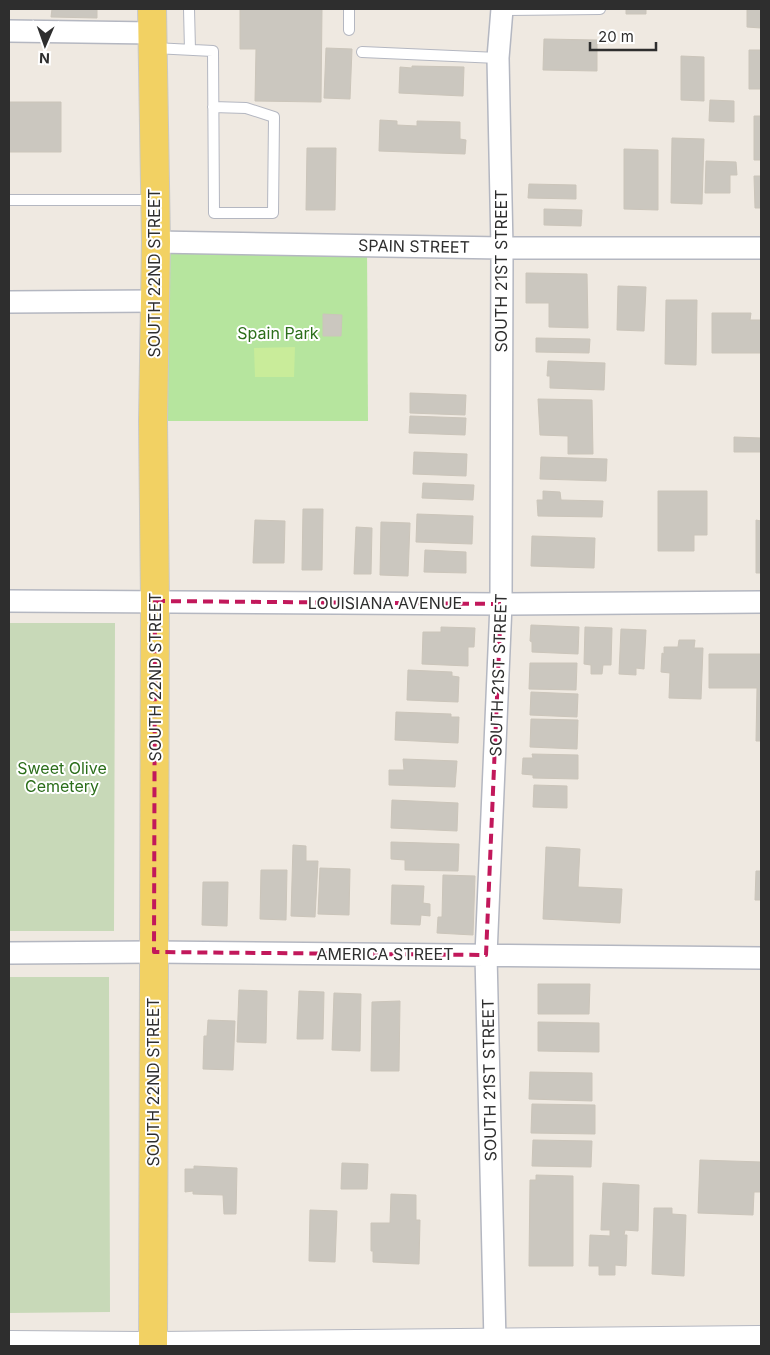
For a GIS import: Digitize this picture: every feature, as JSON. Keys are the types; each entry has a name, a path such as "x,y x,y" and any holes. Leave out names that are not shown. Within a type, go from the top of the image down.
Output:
{"main road":[{"name":"SOUTH 22ND STREET","path":"153,30 156,200 153,421 155,601 153,1346"}],"street":[{"name":"SOUTH 21ST STREET","path":"495,1342 486,955 501,604 502,248 498,58 502,9"},
{"path":"9,31 153,30"},
{"name":"SPAIN STREET","path":"156,242 502,248 761,248"},
{"path":"9,302 155,301"},
{"name":"LOUISIANA AVENUE","path":"9,601 501,604 761,602"},
{"name":"AMERICA STREET","path":"9,953 154,952 761,958"},
{"path":"159,1346 412,1345 495,1342 761,1340"},
{"path":"9,1345 141,1346"}],"lane":[{"path":"189,9 190,50"},
{"path":"349,9 349,30"},
{"path":"502,9 600,9"},
{"path":"153,30 190,50 213,50 214,213 273,212 274,117 246,108 214,107"},
{"path":"362,52 498,58"},
{"path":"9,200 156,200"}],"highlighted area":[{"path":"155,601 501,604 486,955 154,952"}],"green space":[{"name":"Spain Park","path":"156,242 367,245 368,421 153,421"},
{"path":"295,347 294,377 255,377 254,348"},
{"name":"Sweet Olive Cemetery","path":"9,623 115,623 114,931 9,931"},
{"path":"9,977 109,977 110,1312 9,1313"}],"building":[{"path":"52,9 97,9 97,18 51,17"},
{"path":"240,9 322,9 321,102 255,101 256,49 240,49"},
{"path":"626,9 646,9 646,14 626,14"},
{"path":"747,9 761,9 761,28 747,27"},
{"path":"544,39 597,40 597,71 543,70"},
{"path":"326,48 352,49 350,99 324,98"},
{"path":"749,50 761,50 761,89 749,89"},
{"path":"681,56 704,57 704,101 681,100"},
{"path":"412,66 464,67 463,96 399,93 400,67 412,68"},
{"path":"710,100 734,101 734,122 709,121"},
{"path":"9,102 61,102 61,152 9,152"},
{"path":"754,116 761,116 761,160 754,160"},
{"path":"380,120 397,121 397,125 417,126 417,121 460,122 460,139 466,140 465,154 379,151"},
{"path":"672,138 704,139 702,204 671,203"},
{"path":"307,148 336,148 335,210 306,210"},
{"path":"624,149 658,150 658,210 624,209"},
{"path":"706,161 736,162 737,175 730,175 730,193 705,193"},
{"path":"754,176 761,176 761,208 755,208"},
{"path":"529,184 576,185 576,199 528,198"},
{"path":"544,209 582,210 581,226 544,225"},
{"path":"526,273 587,274 588,328 549,327 549,303 526,303"},
{"path":"618,286 646,287 644,331 617,330"},
{"path":"666,300 697,300 696,365 665,364"},
{"path":"712,313 751,313 750,320 761,320 761,353 712,353"},
{"path":"323,314 342,315 341,336 323,336"},
{"path":"536,338 590,339 589,353 536,352"},
{"path":"548,361 605,363 604,390 550,388 550,376 547,376"},
{"path":"410,393 466,395 465,415 410,413"},
{"path":"538,399 592,400 593,454 568,454 568,436 540,435"},
{"path":"410,416 466,418 465,435 409,433"},
{"path":"734,437 761,438 761,452 734,452"},
{"path":"414,452 467,454 466,476 413,474"},
{"path":"541,457 607,459 606,481 540,479"},
{"path":"423,483 474,485 473,500 422,498"},
{"path":"543,491 560,492 561,500 603,501 602,517 538,516 537,500 543,500"},
{"path":"658,491 707,491 707,535 694,535 694,551 658,551"},
{"path":"303,509 323,509 322,570 302,570"},
{"path":"417,514 473,516 472,544 416,542"},
{"path":"255,520 285,521 284,563 253,563"},
{"path":"756,520 761,521 761,573 756,573"},
{"path":"381,522 410,523 408,576 380,575"},
{"path":"356,527 372,528 371,574 354,574"},
{"path":"532,536 595,538 594,568 531,566"},
{"path":"425,550 466,552 466,573 424,572"},
{"path":"531,625 579,627 578,654 532,652 532,642 530,641"},
{"path":"441,627 475,628 474,647 468,647 468,666 422,664 423,632 441,632"},
{"path":"585,627 612,628 611,665 603,665 602,674 591,674 591,665 584,664"},
{"path":"621,629 646,630 644,669 636,668 636,675 619,674"},
{"path":"679,640 695,640 694,648 703,648 701,699 669,698 670,673 661,672 662,653 664,654 664,647 678,647"},
{"path":"709,654 761,654 761,741 756,741 757,688 709,688"},
{"path":"530,663 577,663 576,690 529,689"},
{"path":"408,670 452,672 452,676 459,677 458,702 407,700"},
{"path":"531,692 578,694 577,717 530,715"},
{"path":"396,712 451,714 451,717 459,717 458,743 395,740"},
{"path":"531,719 578,720 577,749 530,747"},
{"path":"532,754 578,755 578,779 533,778 533,775 522,774 523,758 533,758"},
{"path":"403,759 457,761 455,787 389,785 389,770 404,770"},
{"path":"534,785 567,786 567,808 533,807"},
{"path":"392,800 458,803 457,831 391,828"},
{"path":"391,842 459,844 458,871 405,870 405,860 391,859"},
{"path":"293,845 306,846 306,861 318,861 315,917 291,916"},
{"path":"546,847 580,849 578,887 622,889 620,923 543,919"},
{"path":"320,868 350,869 349,915 318,914"},
{"path":"261,870 287,870 286,920 260,919"},
{"path":"756,871 761,871 761,900 755,900"},
{"path":"443,875 475,876 473,935 437,933 438,917 442,917"},
{"path":"203,882 228,882 227,926 202,925"},
{"path":"392,885 424,886 423,903 430,904 430,916 421,915 420,925 391,924"},
{"path":"538,984 590,984 589,1014 538,1014"},
{"path":"239,990 267,991 266,1043 237,1042"},
{"path":"299,991 324,992 323,1039 297,1039"},
{"path":"334,993 361,994 360,1051 332,1050"},
{"path":"400,1001 399,1071 371,1071 372,1002"},
{"path":"208,1020 235,1021 233,1070 203,1069 204,1036 207,1036"},
{"path":"538,1022 599,1023 599,1052 538,1051"},
{"path":"530,1072 592,1073 592,1101 529,1099"},
{"path":"532,1104 595,1105 595,1134 531,1133"},
{"path":"533,1140 592,1141 591,1167 532,1166"},
{"path":"700,1160 761,1162 761,1192 754,1192 753,1215 698,1213"},
{"path":"342,1163 368,1164 367,1189 341,1189"},
{"path":"194,1166 237,1168 236,1214 224,1214 223,1195 193,1194 193,1191 185,1192 185,1169 194,1169"},
{"path":"536,1175 573,1176 573,1266 529,1266 530,1180 536,1180"},
{"path":"603,1183 639,1185 638,1231 625,1230 624,1235 627,1235 626,1266 615,1265 615,1275 599,1275 599,1266 589,1266 590,1235 610,1236 610,1230 601,1230"},
{"path":"391,1194 416,1195 416,1220 420,1220 419,1264 373,1262 371,1223 390,1223"},
{"path":"654,1208 672,1208 672,1214 686,1215 684,1276 652,1274"},
{"path":"310,1210 337,1211 335,1262 309,1261"}]}
